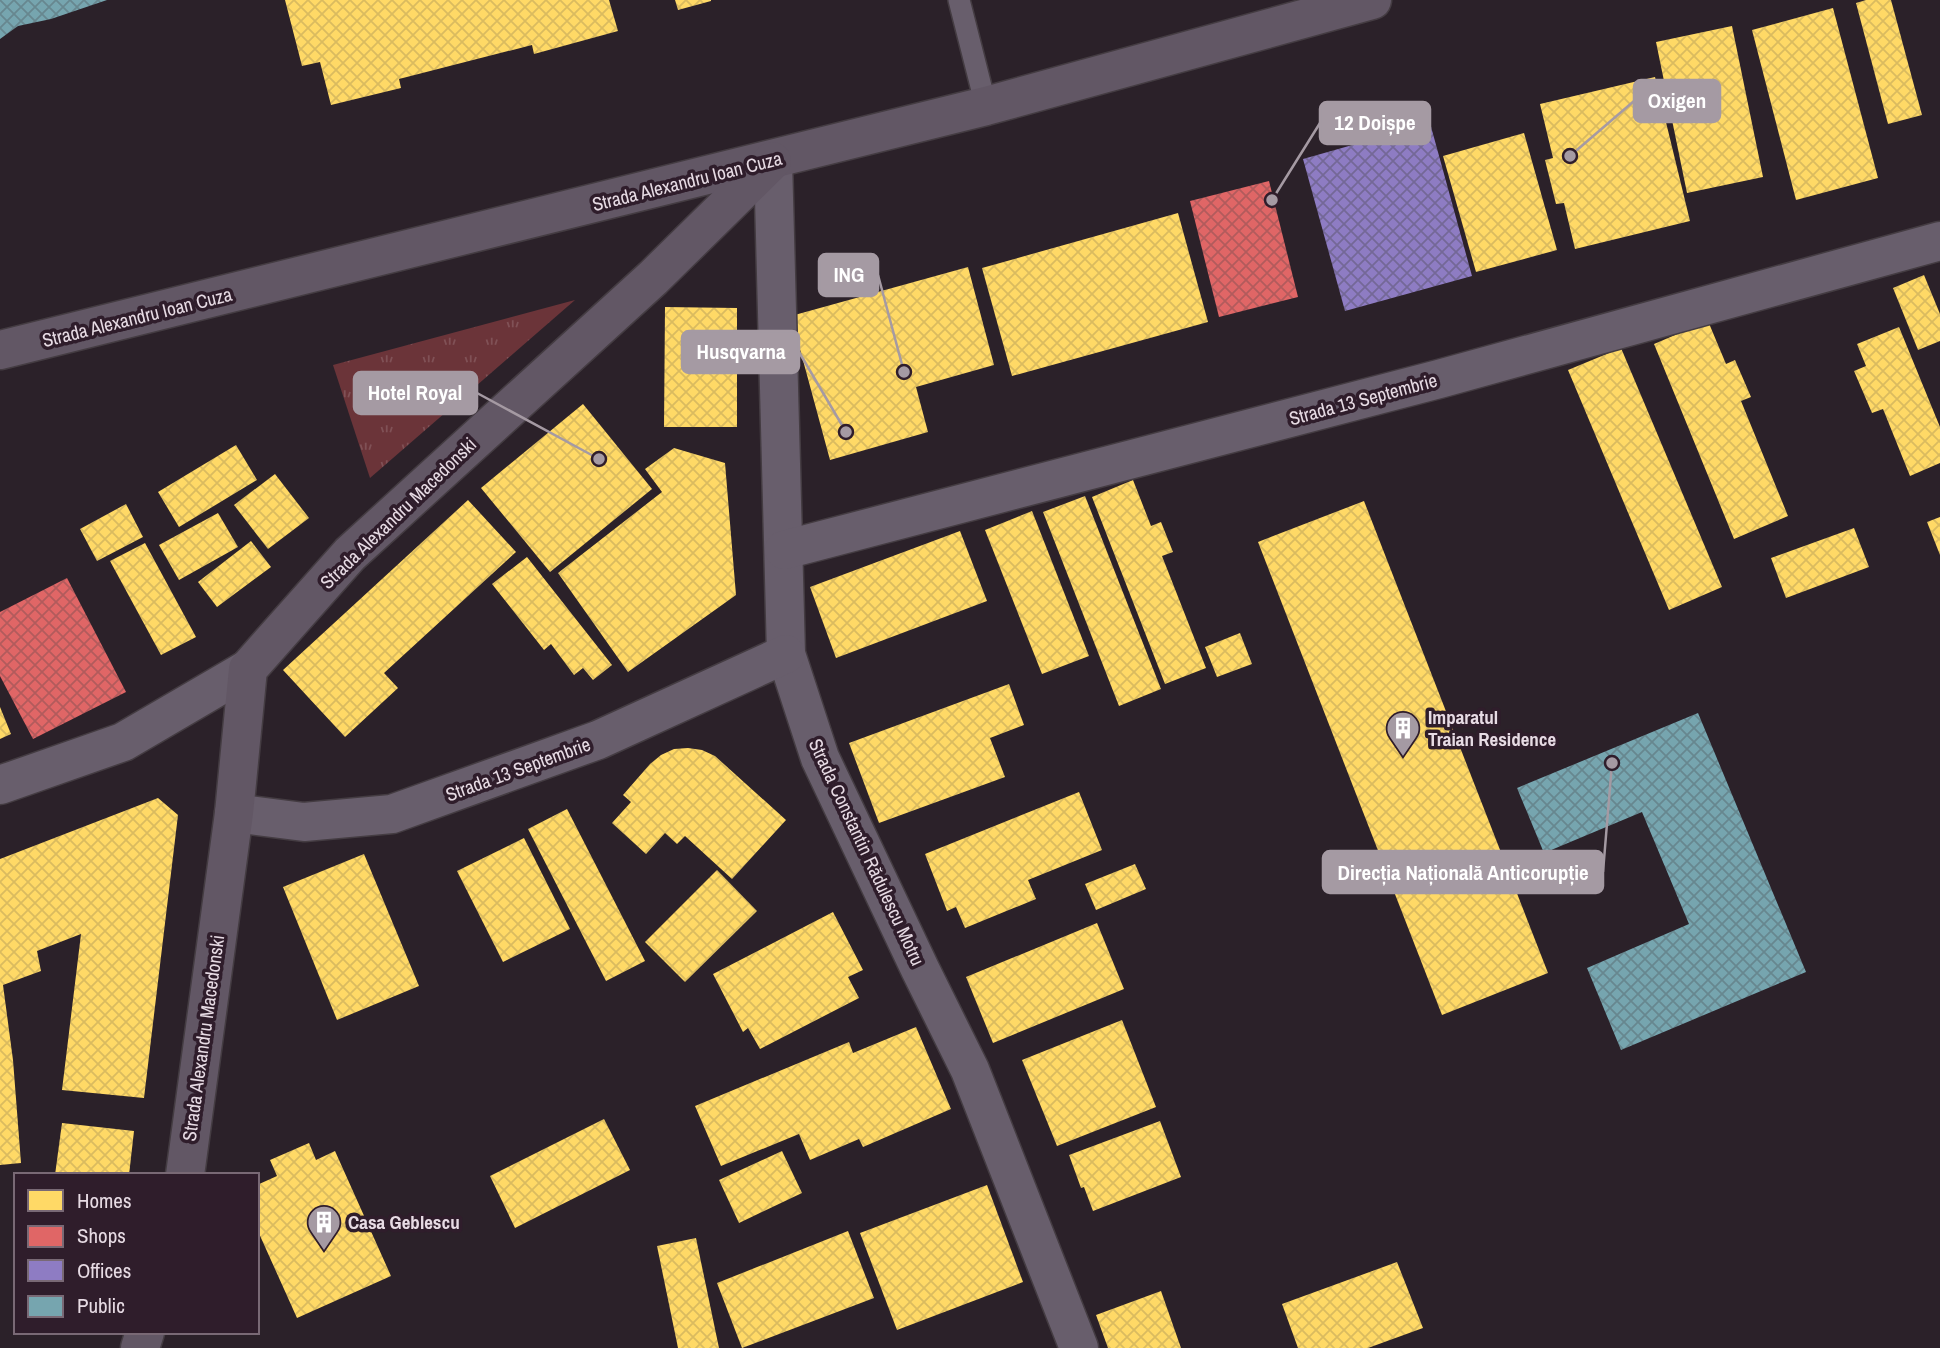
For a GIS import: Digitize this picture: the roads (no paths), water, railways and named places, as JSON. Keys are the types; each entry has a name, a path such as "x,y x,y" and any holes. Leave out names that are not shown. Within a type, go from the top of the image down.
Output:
{"main road":[{"name":"Strada Alexandru Ioan Cuza","path":"0,350 986,106 1372,0"},
{"name":"Strada Alexandru Macedonski","path":"185,1173 234,813 248,669 350,554 653,278 773,160"}],"street":[{"name":"Strada Constantin Rădulescu Motru","path":"773,160 786,653 820,758 970,1070 1079,1348"},
{"name":"Strada 13 Septembrie","path":"784,550 1438,379 1940,242"},
{"name":"Strada 13 Septembrie","path":"234,813 304,822 392,814 598,740 786,653"},
{"path":"0,785 123,742 248,669"}],"lane":[{"path":"959,0 986,106"}],"place":[{"name":"Oxigen","path":"1570,156"},
{"name":"12 Doișpe","path":"1272,200"},
{"name":"ING","path":"904,372"},
{"name":"Husqvarna","path":"846,432"},
{"name":"Hotel Royal","path":"599,459"},
{"name":"Imparatul Traian Residence","path":"1403,758"},
{"name":"Direcția Națională Anticorupție","path":"1612,763"},
{"name":"Casa Geblescu","path":"324,1252"}]}
